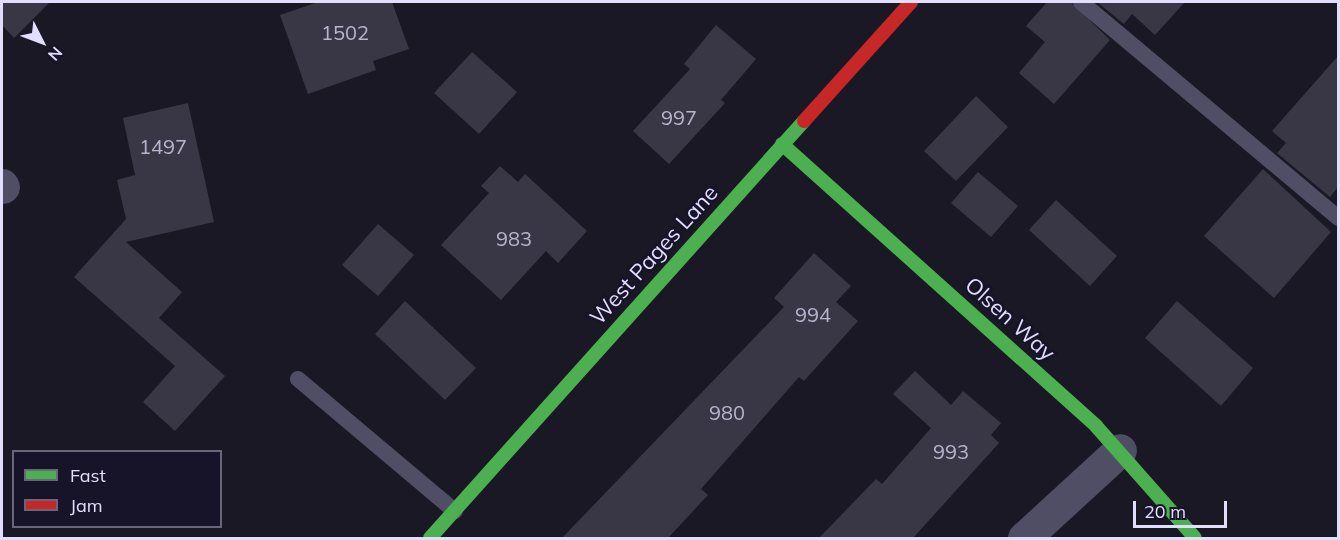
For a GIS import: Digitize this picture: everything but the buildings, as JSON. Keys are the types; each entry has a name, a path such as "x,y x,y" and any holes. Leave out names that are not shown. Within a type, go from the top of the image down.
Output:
{"street":[{"name":"West Pages Lane","path":"430,538 911,2"},
{"name":"Olsen Way","path":"782,144 1120,450 1195,538"},
{"path":"1024,538 1120,450"}],"lane":[{"path":"1081,2 1338,218"},
{"path":"298,379 455,511"}],"traffic: fast":[{"path":"430,538 804,121"},
{"path":"782,144 1096,426 1195,538"}],"traffic: jam":[{"path":"804,121 911,2"}]}
